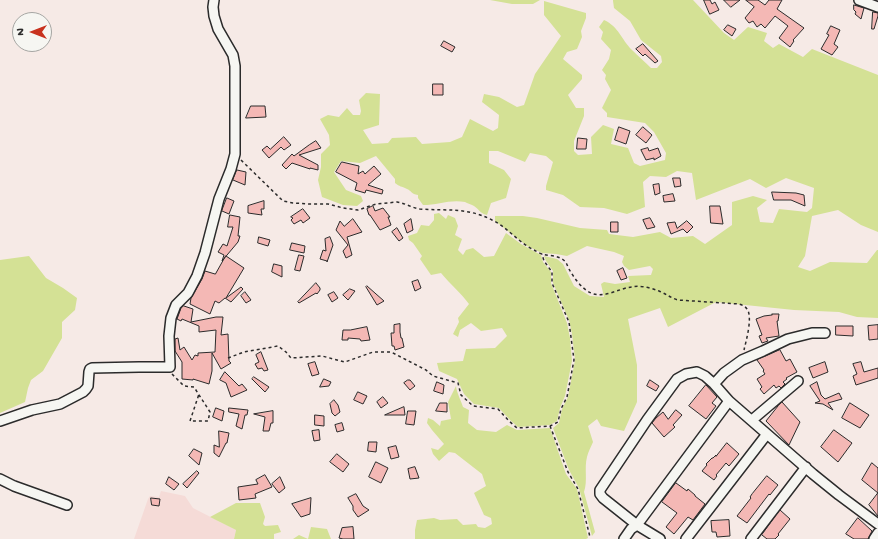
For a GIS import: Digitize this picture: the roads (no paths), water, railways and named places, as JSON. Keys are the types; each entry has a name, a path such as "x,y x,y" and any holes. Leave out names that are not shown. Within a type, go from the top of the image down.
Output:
{"street":[{"path":"0,420 32,410 60,404 83,392 88,386 89,372 92,368 170,367 169,336 171,318 176,305 188,293 197,276 205,253 219,199 231,169 235,154 236,66 233,54 218,29 214,16 214,0"},
{"path":"862,1 878,7"},
{"path":"714,384 742,360 788,339 812,333 825,333"},
{"path":"660,539 637,525 603,498 600,494 600,490 647,420 677,379 686,374 697,372 705,376 729,401 839,495 878,524"},
{"path":"752,420 798,381"},
{"path":"624,539 631,529 637,525 729,401"},
{"path":"686,539 767,434"},
{"path":"752,539 806,467"},
{"path":"0,479 14,486 67,505"},
{"path":"874,539 878,533"}]}
